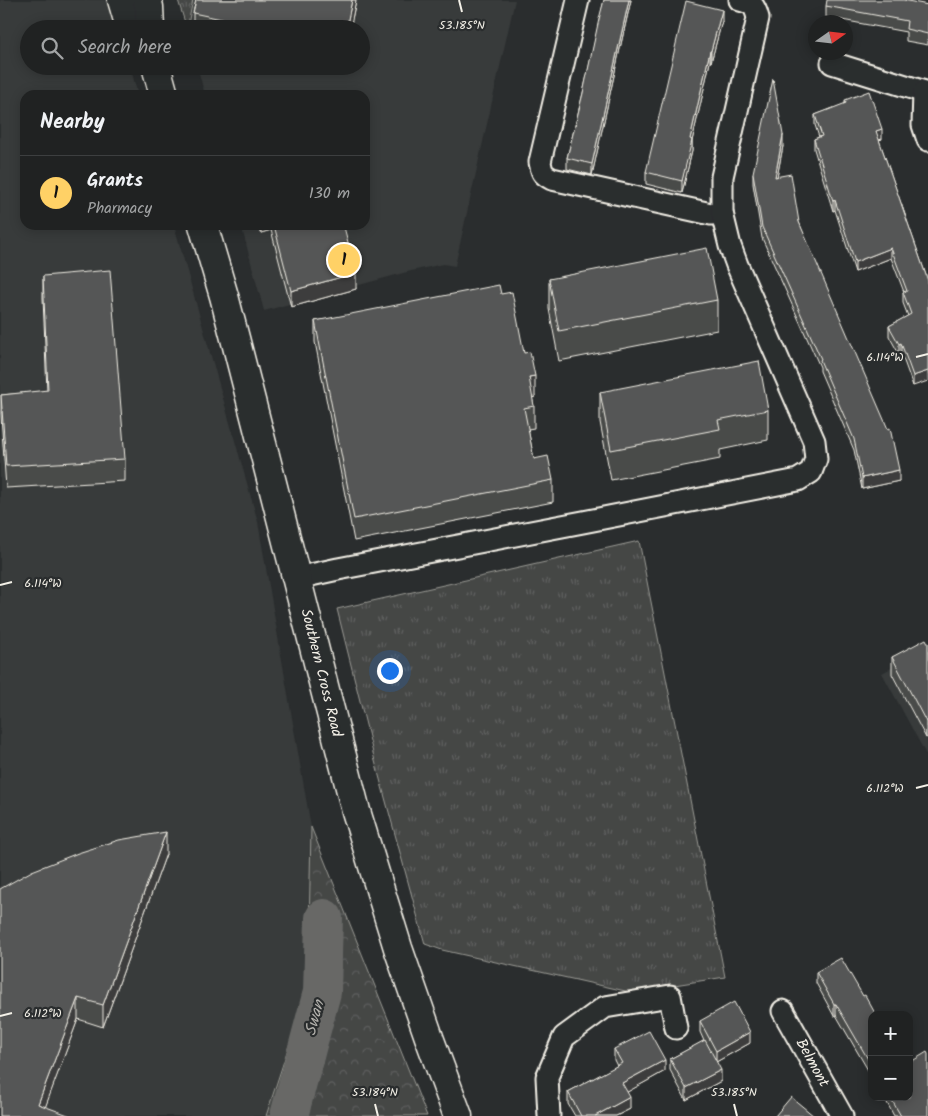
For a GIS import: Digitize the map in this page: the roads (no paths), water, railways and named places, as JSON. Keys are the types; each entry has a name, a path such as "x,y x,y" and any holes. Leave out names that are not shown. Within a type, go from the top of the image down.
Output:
{"main road":[{"path":"122,0 129,20"},
{"path":"147,0 150,20"},
{"path":"158,75 163,90"},
{"name":"Southern Cross Road","path":"204,230 228,312 356,811 398,948 458,1116"}],"street":[{"path":"578,0 540,162 542,171 552,179 711,214 722,212"},
{"path":"297,578 798,480 811,472 816,459 814,441 737,265 730,246 722,212 722,177 758,18 756,8 748,2 740,0"},
{"path":"832,63 926,92 923,125 928,140"},
{"path":"549,1116 547,1078 564,1037 605,1007 670,996 676,1028"},
{"name":"Belmont","path":"783,1011 842,1116"}],"waterway":[{"name":"Swan","path":"289,1116 322,992 324,918"}],"place":[{"name":"Grants","path":"344,260"}]}
